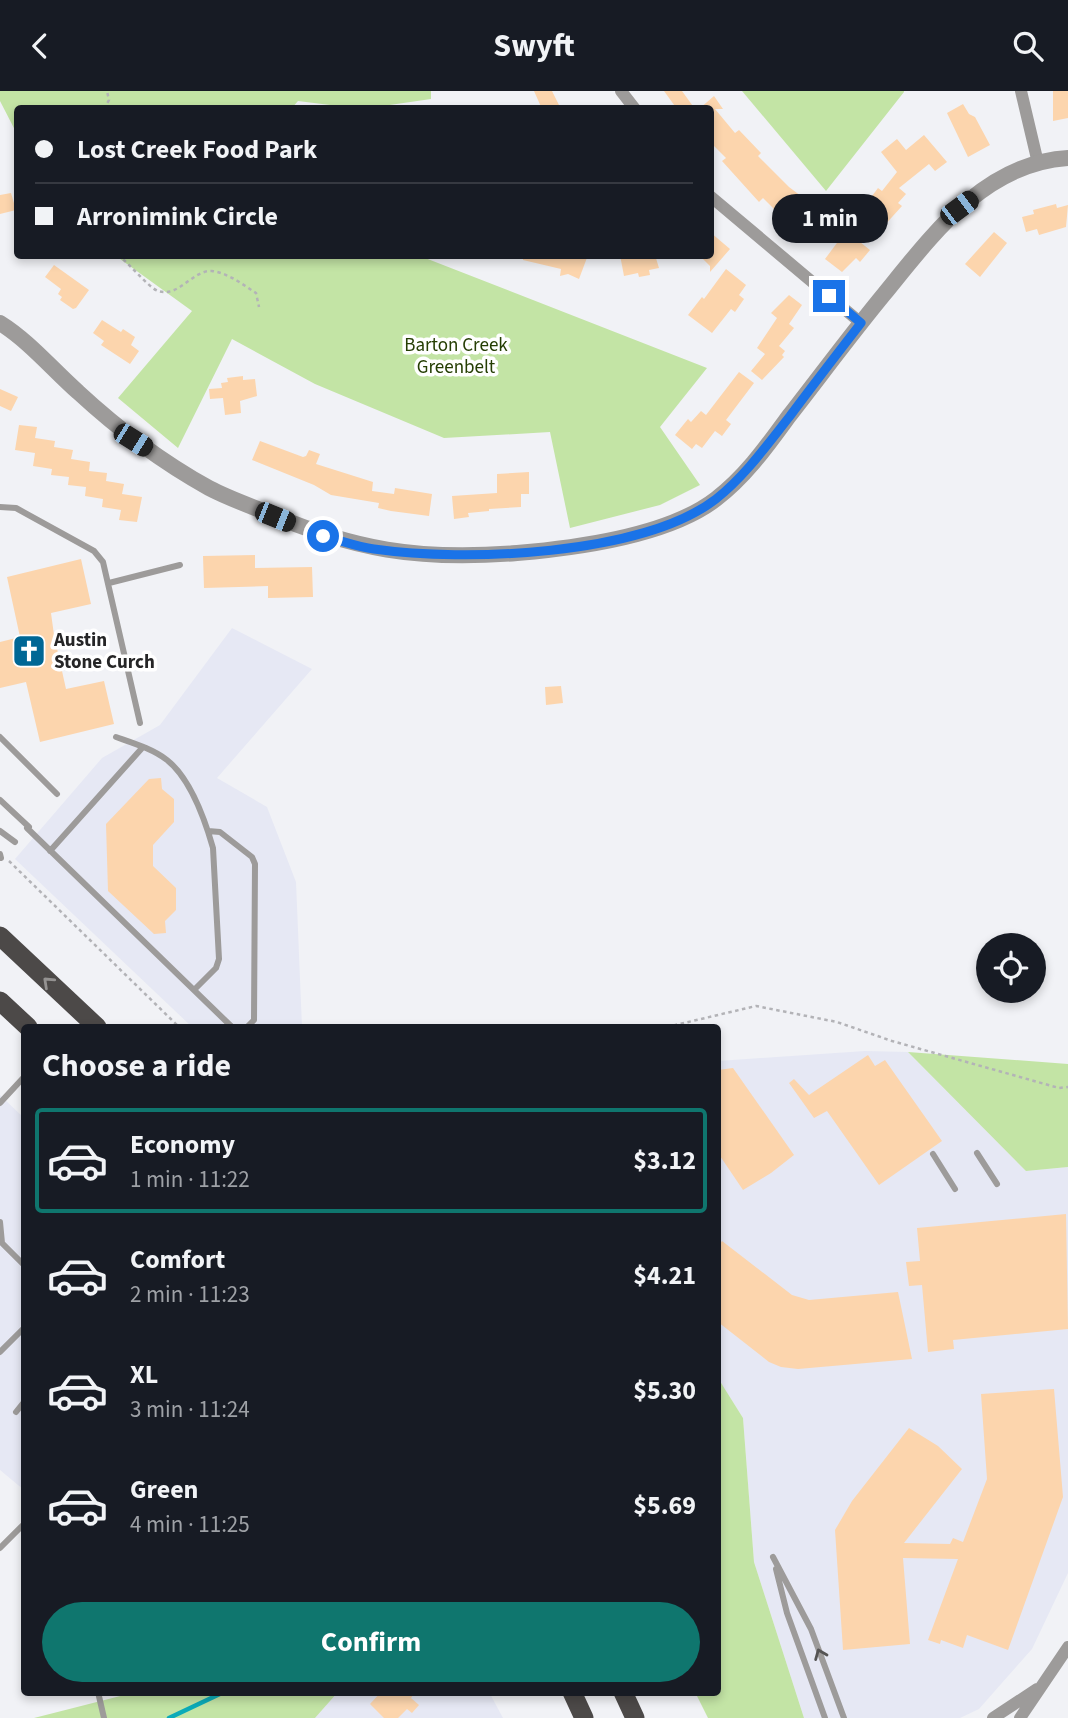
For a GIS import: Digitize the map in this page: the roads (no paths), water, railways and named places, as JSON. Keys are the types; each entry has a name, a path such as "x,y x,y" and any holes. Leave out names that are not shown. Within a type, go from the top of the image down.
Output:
{"highway":[{"path":"0,936 94,1024"},
{"path":"0,1001 25,1024"},
{"path":"574,1696 584,1718"},
{"path":"625,1696 635,1718"}],"street":[{"path":"621,91 632,105"},
{"path":"1021,91 1038,163"},
{"path":"0,323 133,440 210,489 323,536 371,549 427,555 480,556 549,550 607,541 656,527 714,501 759,457 861,323 937,230 959,208 1002,178 1038,163 1068,157"},
{"path":"714,199 861,323"},
{"path":"1020,1718 1068,1647"},
{"path":"993,1718 1043,1685"}],"lane":[{"path":"0,507 16,508 93,551 103,562 140,723"},
{"path":"109,583 180,565"},
{"path":"0,737 57,794"},
{"path":"116,737 144,747 166,759 177,771 214,848 219,959 216,968 194,990"},
{"path":"50,851 144,747"},
{"path":"0,800 229,1024"},
{"path":"0,831 15,842"},
{"path":"208,831 220,832 252,857 255,864 254,1020 250,1024"},
{"path":"0,1103 21,1080"},
{"path":"977,1153 997,1184"},
{"path":"933,1154 955,1189"},
{"path":"0,1222 2,1243 21,1262"},
{"path":"0,1352 21,1331"},
{"path":"16,1412 21,1406"},
{"path":"0,1548 21,1527"},
{"path":"825,1718 787,1613 773,1557 811,1629 844,1718"},
{"path":"100,1696 104,1717"}],"waterway":[{"path":"169,1718 216,1696"}],"place":[{"name":"Austin Stone Curch","path":"29,651"}],"park label":[{"name":"Barton Creek Greenbelt","path":"456,356"}]}
